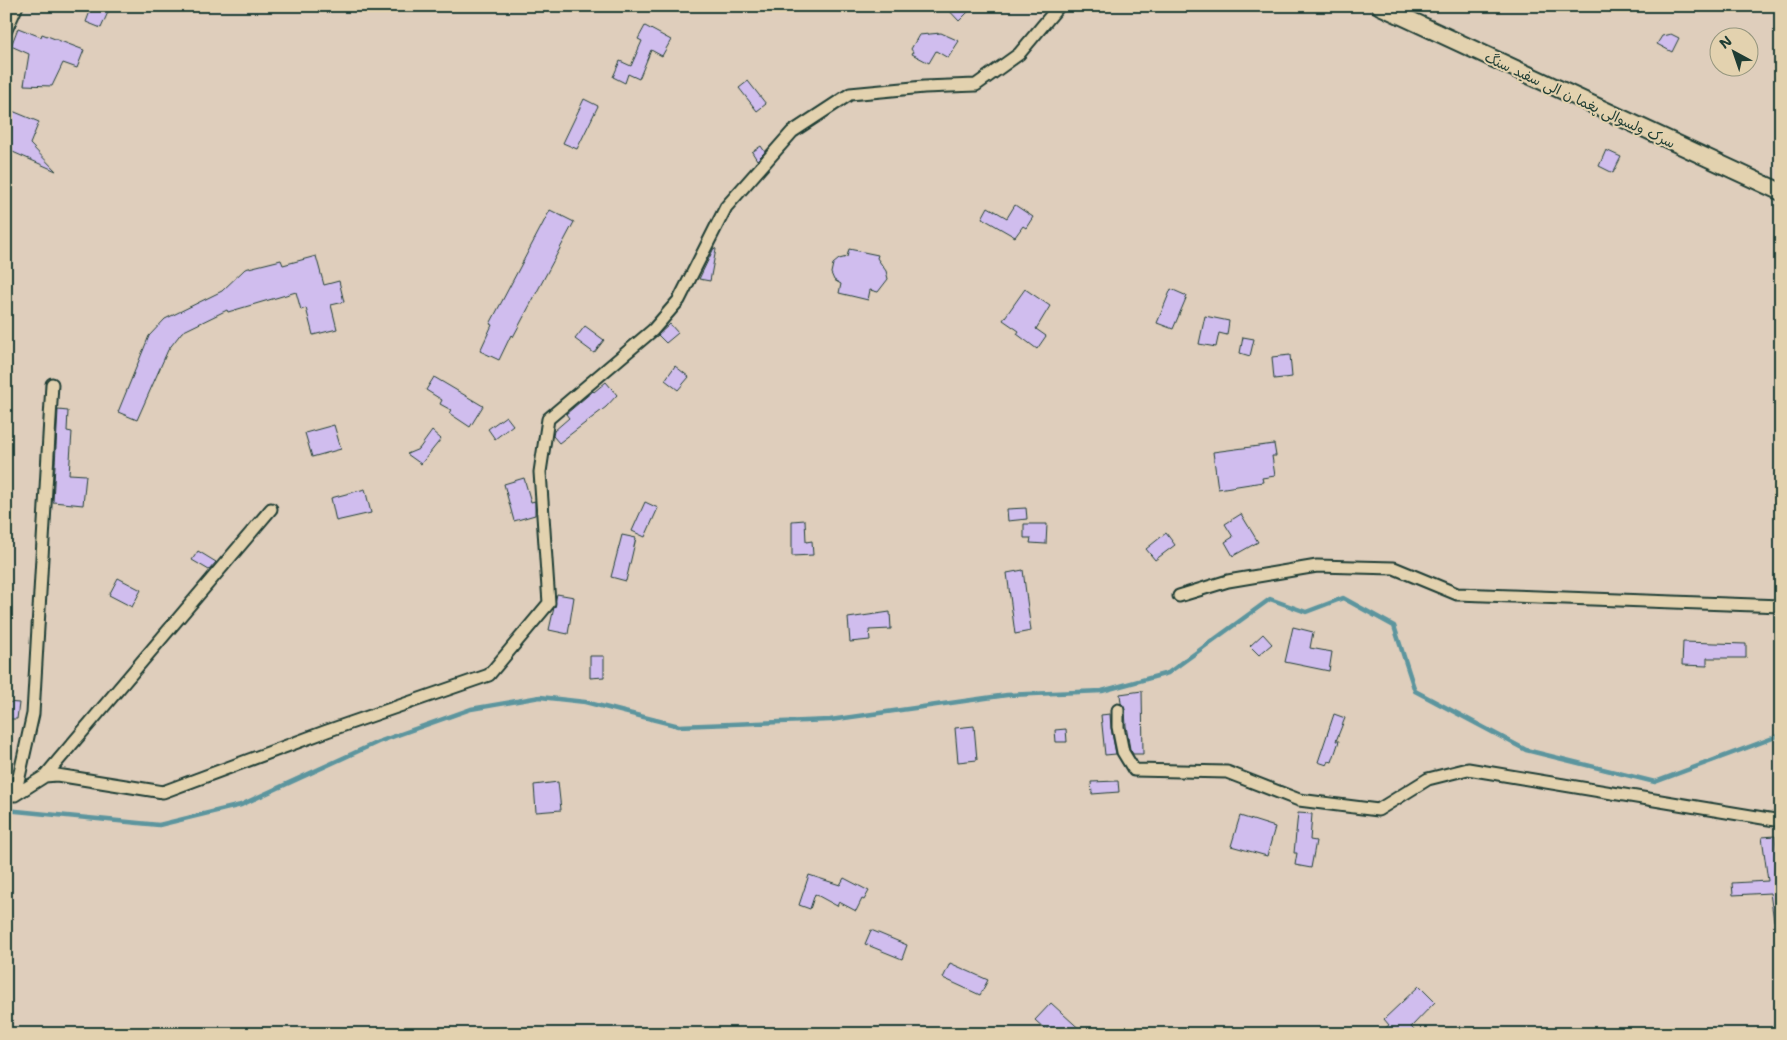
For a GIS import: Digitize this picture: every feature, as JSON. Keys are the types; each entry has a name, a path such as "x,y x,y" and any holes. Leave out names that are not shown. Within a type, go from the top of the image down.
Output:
{"main road":[{"name":"سرک ولسوالی پغما ن الی سفید سنگ","path":"1380,6 1781,192"}],"street":[{"path":"6,30 16,6"},
{"path":"44,776 57,775 163,792 327,731 489,675 549,603 540,472 548,419 653,330 679,300 726,207 792,132 850,94 924,87 976,85 1019,54 1059,6"},
{"path":"10,795 33,714 52,384"},
{"path":"10,795 44,776 272,509"},
{"path":"1179,596 1228,581 1317,566 1394,568 1457,594 1781,606"},
{"path":"1118,710 1118,727 1123,752 1134,770 1228,772 1299,800 1378,810 1428,779 1468,769 1781,821"}],"building":[{"path":"92,6 99,6 109,10 101,28 86,22"},
{"path":"945,6 974,6 959,21"},
{"path":"645,26 671,40 662,56 651,50 639,79 628,74 625,83 613,77 620,61 631,66 642,41 638,39"},
{"path":"18,28 41,37 42,34 84,50 77,68 63,63 52,86 24,85 29,54 11,46"},
{"path":"941,33 959,41 948,58 936,51 929,63 912,54 911,49 919,35"},
{"path":"1671,34 1679,38 1672,52 1657,44 1662,36"},
{"path":"748,81 766,104 757,111 739,88"},
{"path":"584,99 598,106 577,149 563,143"},
{"path":"10,110 39,122 30,144 56,171 6,149 6,119"},
{"path":"761,146 765,152 757,160 752,152"},
{"path":"1606,150 1621,157 1613,173 1599,166"},
{"path":"1015,205 1033,217 1026,228 1023,226 1015,237 982,218 988,207 1007,218"},
{"path":"550,210 574,222 499,360 480,351 492,325 490,324"},
{"path":"714,248 716,249 710,281 699,279"},
{"path":"849,249 878,255 877,258 886,271 888,279 878,292 870,290 868,300 839,293 841,284 834,280 831,273 833,264 839,259 847,257"},
{"path":"316,256 324,285 339,281 344,302 331,305 337,329 313,335 306,308 301,310 296,292 228,312 227,310 182,332 168,350 137,420 118,412 149,336 165,319 222,291 245,269 281,260 283,265"},
{"path":"1025,289 1050,306 1036,329 1046,336 1037,349 1017,334 1019,331 1003,320"},
{"path":"1171,289 1187,296 1173,329 1157,323"},
{"path":"1205,316 1229,321 1227,335 1219,333 1216,347 1199,344"},
{"path":"670,324 678,333 666,343 658,335"},
{"path":"585,326 604,340 594,353 575,339"},
{"path":"1243,337 1254,339 1250,356 1240,353"},
{"path":"1290,355 1292,377 1274,379 1272,357"},
{"path":"675,366 689,377 678,390 665,380"},
{"path":"434,377 483,406 470,427 449,413 451,410 440,404 442,400 426,390"},
{"path":"606,382 617,395 606,407 559,443 553,436 554,431 569,418 566,414"},
{"path":"58,410 68,411 67,431 72,432 69,474 86,475 83,505 53,502"},
{"path":"506,416 513,425 495,439 488,429"},
{"path":"334,425 341,449 312,457 305,433"},
{"path":"432,431 441,439 421,464 407,454 419,449"},
{"path":"1274,444 1276,456 1272,456 1275,476 1262,478 1263,482 1218,489 1213,452"},
{"path":"524,478 531,502 535,501 535,515 514,521 504,484"},
{"path":"365,489 371,513 336,521 331,498"},
{"path":"645,502 658,508 645,537 632,531"},
{"path":"1026,508 1027,519 1008,521 1007,509"},
{"path":"1241,514 1258,542 1233,556 1225,542 1233,537 1225,524"},
{"path":"805,520 806,542 812,541 813,555 792,556 792,521"},
{"path":"1024,524 1047,524 1046,544 1030,543 1031,538 1024,538"},
{"path":"1166,533 1175,545 1155,560 1146,549"},
{"path":"622,535 636,538 626,581 611,577"},
{"path":"198,551 216,562 209,570 192,560"},
{"path":"1023,570 1031,631 1015,634 1007,573"},
{"path":"118,578 141,590 132,607 109,595"},
{"path":"557,594 574,597 568,634 549,630"},
{"path":"890,612 891,629 869,630 870,640 850,642 848,618"},
{"path":"1293,627 1313,632 1310,648 1332,652 1329,671 1285,662"},
{"path":"1263,634 1272,644 1259,655 1250,646"},
{"path":"1683,642 1746,644 1746,658 1707,658 1707,666 1682,665"},
{"path":"590,656 604,656 604,677 590,678"},
{"path":"1142,691 1143,754 1133,754 1130,749 1125,710 1121,703 1120,694"},
{"path":"6,702 19,703 17,719 6,719"},
{"path":"1110,714 1116,754 1105,755 1101,715"},
{"path":"1334,714 1345,718 1336,741 1339,741 1332,762 1329,761 1327,765 1318,762"},
{"path":"974,726 977,760 958,762 955,728"},
{"path":"1066,729 1067,742 1056,742 1055,730"},
{"path":"1118,781 1119,792 1092,794 1091,782"},
{"path":"558,782 561,810 536,812 534,785"},
{"path":"1298,813 1312,814 1310,840 1316,841 1311,868 1295,865 1297,853 1294,853"},
{"path":"1240,816 1275,827 1267,856 1231,846"},
{"path":"1775,836 1777,860 1781,859 1781,921 1774,921 1770,893 1733,895 1732,883 1768,881 1762,837"},
{"path":"809,875 840,885 844,878 869,891 864,900 862,899 856,911 839,902 837,906 815,894 810,909 799,905"},
{"path":"871,930 907,945 902,959 865,944"},
{"path":"950,963 988,980 980,995 943,978"},
{"path":"1419,986 1435,1002 1411,1027 1418,1034 1379,1034 1389,1025 1384,1019"},
{"path":"1051,1003 1085,1034 1052,1034 1035,1020"}],"waterway":[{"path":"6,810 159,825 241,805 378,742 471,709 540,697 585,702 679,726 830,720 1007,695 1102,691 1168,673 1270,599 1306,612 1343,598 1394,626 1415,691 1526,750 1655,782 1781,735"}]}
